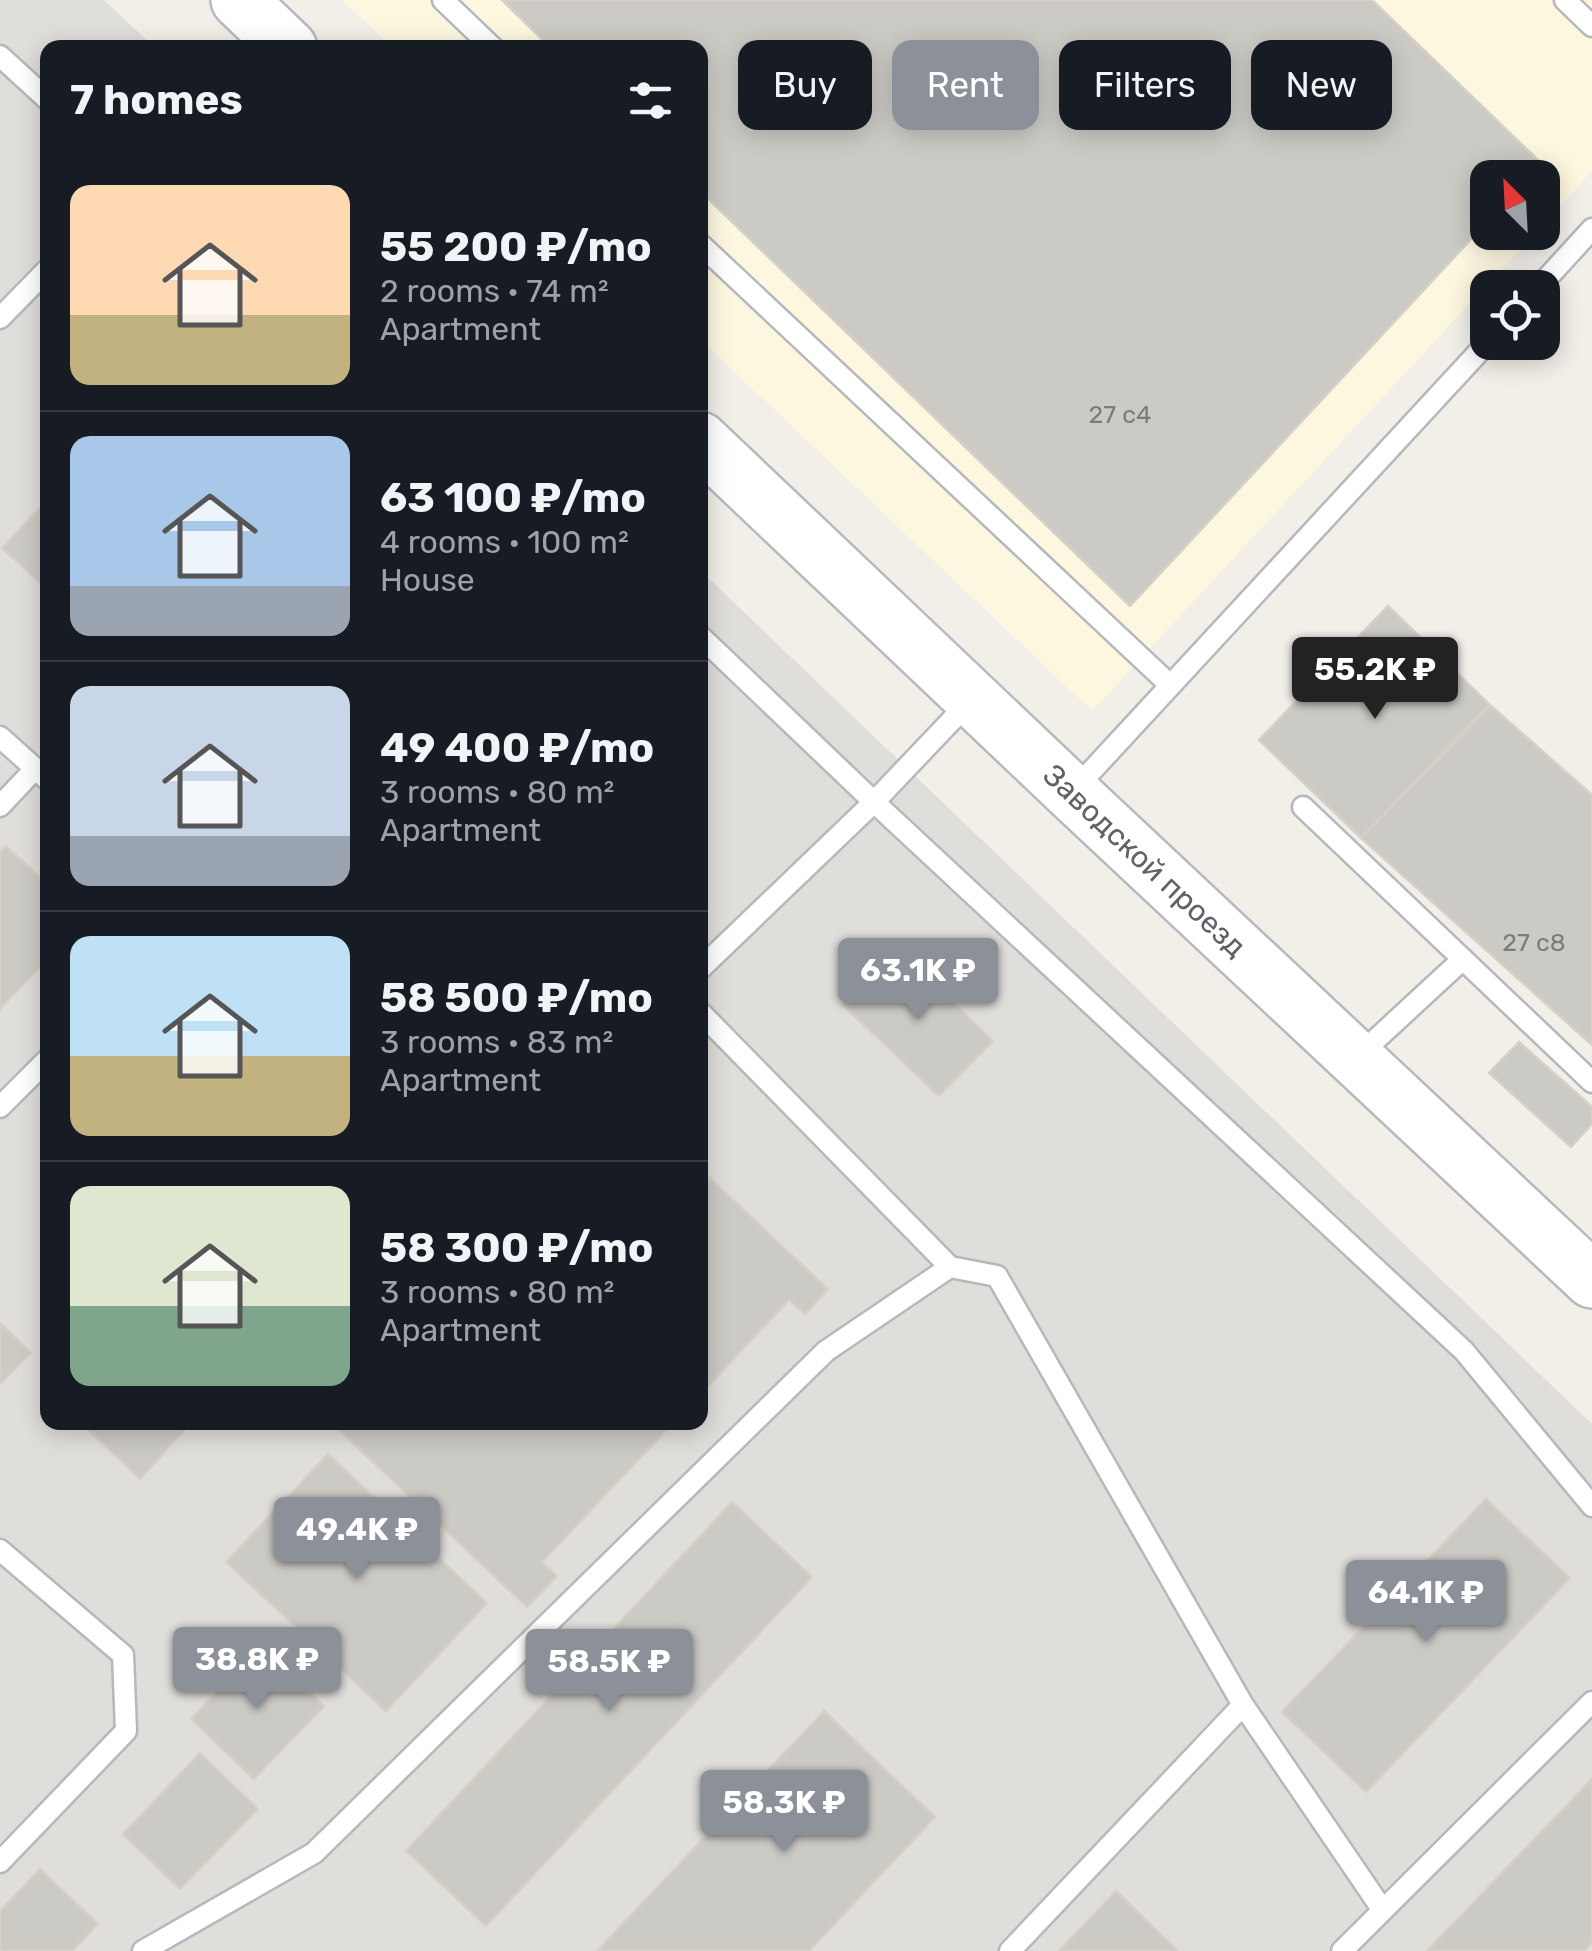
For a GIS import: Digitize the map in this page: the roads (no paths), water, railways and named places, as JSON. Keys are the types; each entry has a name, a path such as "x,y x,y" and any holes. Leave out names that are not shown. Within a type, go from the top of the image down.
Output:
{"street":[{"path":"239,0 280,40"},
{"name":"Заводской проезд","path":"708,448 1592,1280"}],"lane":[{"path":"443,0 485,40"},
{"path":"1565,0 1592,26"},
{"path":"0,56 40,93"},
{"path":"1555,270 1592,230"},
{"path":"708,251 1170,684"},
{"path":"0,318 40,277"},
{"path":"1072,793 1471,360"},
{"path":"708,644 1464,1351 1592,1506"},
{"path":"708,961 874,802 972,698"},
{"path":"0,736 40,773"},
{"path":"0,806 40,776"},
{"path":"1302,807 1592,1082"},
{"path":"1355,1058 1463,960"},
{"path":"708,1020 950,1266 997,1276 1244,1706 1382,1910"},
{"path":"0,1107 40,1068"},
{"path":"143,1951 314,1853 826,1351 950,1266"},
{"path":"0,1550 123,1655 126,1731 0,1862"},
{"path":"1342,1951 1592,1702"},
{"path":"1010,1951 1244,1706"}]}
